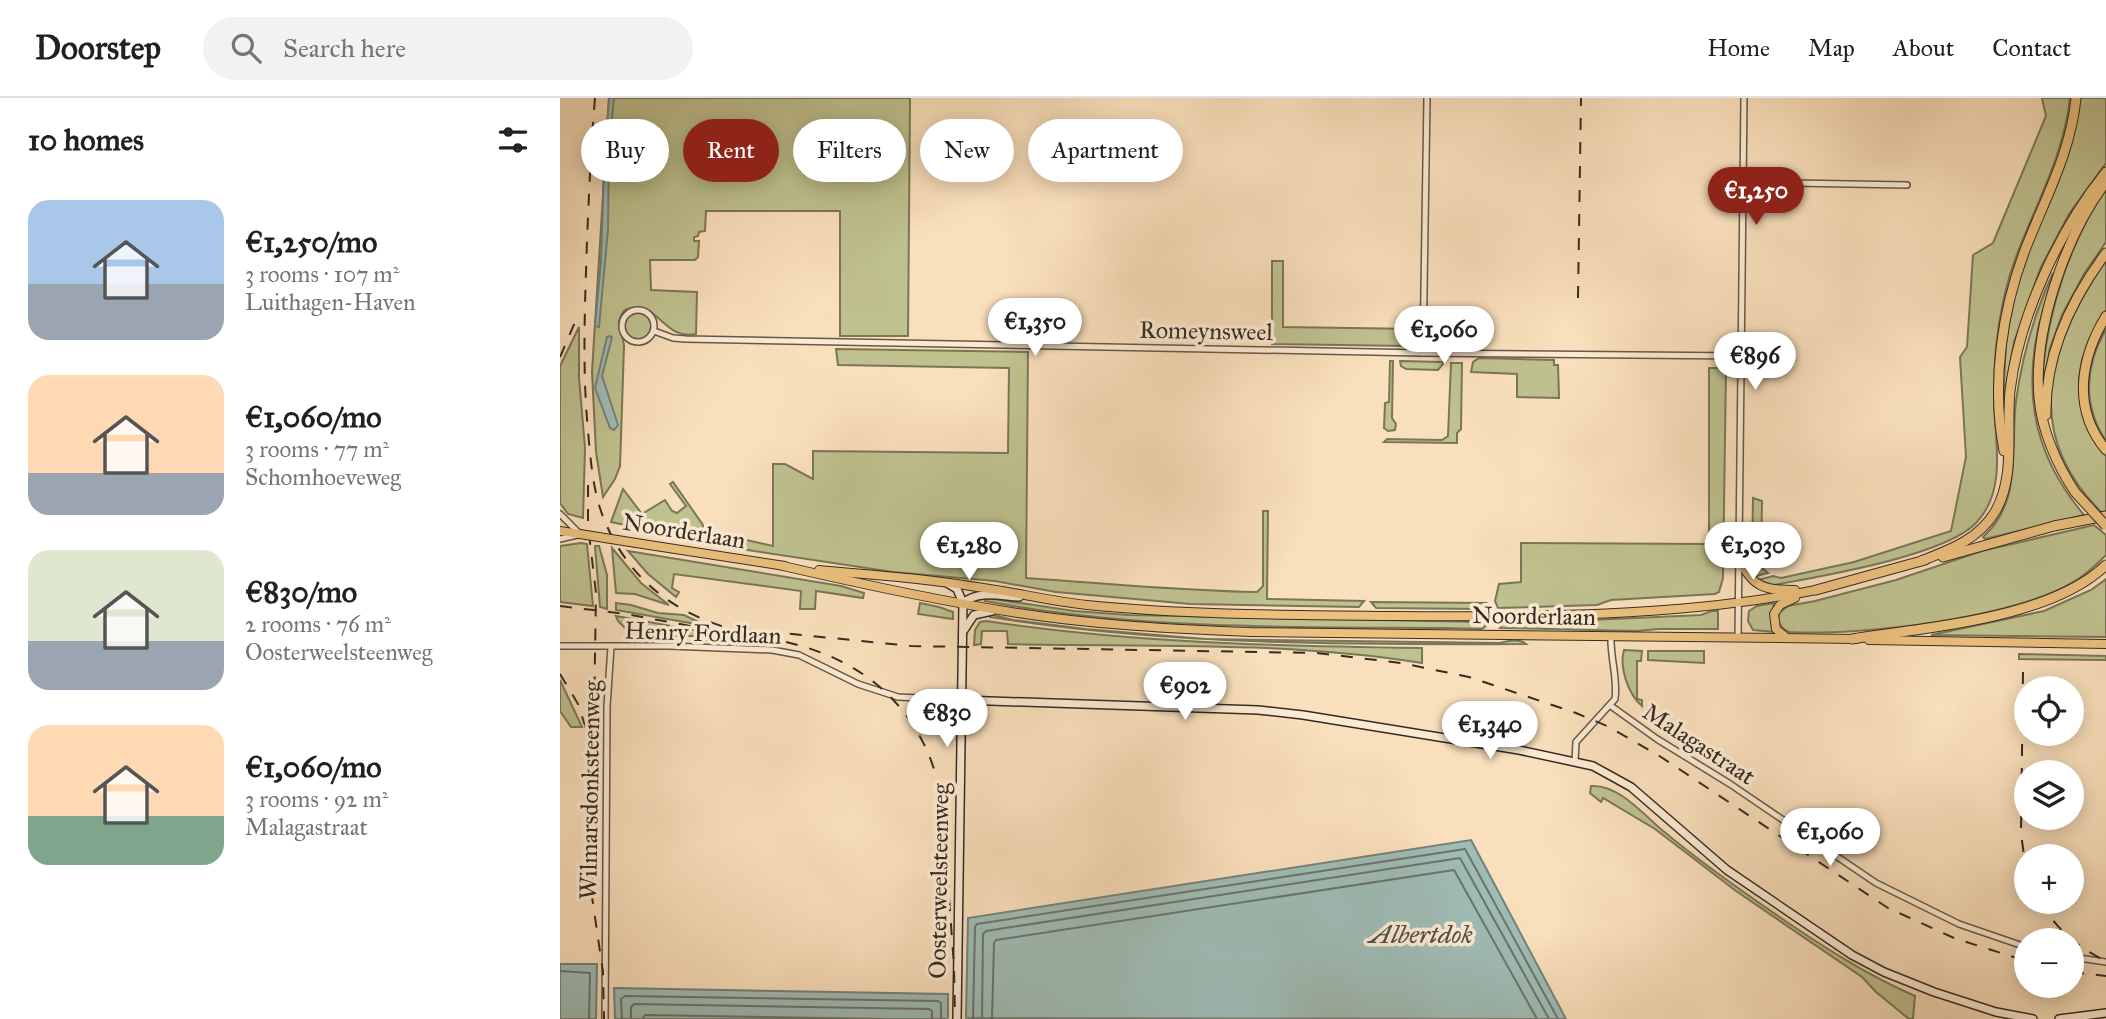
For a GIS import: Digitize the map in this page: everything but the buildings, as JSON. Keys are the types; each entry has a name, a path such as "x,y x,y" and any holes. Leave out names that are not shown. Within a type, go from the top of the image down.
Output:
{"highway":[{"path":"2007,463 2000,397 2001,352 2006,317 2024,254 2066,149 2076,98"},
{"path":"1921,561 1964,543 1986,525 1997,508 2003,492 2007,463 2012,382 2030,314 2069,226 2083,202 2106,173"},
{"path":"2106,182 2079,226 2067,253 2045,325 2038,391 2040,409 2057,459 2075,492 2106,526"},
{"path":"2047,431 2048,385 2059,337 2075,301 2106,253"},
{"path":"2106,316 2088,355 2082,387 2088,420 2106,450"},
{"name":"Noorderlaan","path":"1816,590 2054,526 2106,516"},
{"path":"1852,639 1959,622 2048,600 2077,587 2106,565"}],"main road":[{"name":"Noorderlaan","path":"560,531 783,566 946,583 1033,598 1131,609 1492,616 1739,603 1816,590"},
{"path":"1740,562 1748,577 1763,587 1778,590 1816,590"},
{"name":"Noorderlaan","path":"783,566 874,587 1017,612 1161,628 1238,632 2106,644"},
{"path":"1790,639 1776,629 1774,614 1785,602 1816,590"},
{"path":"1492,616 1492,635"}],"street":[{"path":"1423,353 1427,98"},
{"path":"1738,638 1744,98"},
{"path":"1744,182 1907,185"},
{"path":"636,310 647,312 654,320 654,331 648,340 633,342 622,330 623,319 636,310"},
{"name":"Romeynsweel","path":"654,331 680,339 1423,353 1742,356"},
{"path":"560,514 580,534"},
{"name":"Noorderlaan","path":"560,539 580,534"},
{"path":"946,583 957,589 963,603"},
{"name":"Noorderlaan","path":"963,603 970,597 983,594 1033,598"},
{"name":"Oosterweelsteenweg","path":"957,1019 963,603"},
{"path":"962,634 969,620 977,614 990,611 1017,612"},
{"name":"Malagastraat","path":"1575,762 1576,742 1615,699 1617,690 1611,636"},
{"name":"Henry Fordlaan","path":"560,646 669,646 780,651 799,655 858,684 892,695 910,699 961,699"},
{"name":"Wilmarsdonksteenweg","path":"605,1018 607,706 611,647"},
{"path":"961,699 1258,710 1519,750 1593,766 1631,787 1727,870 1852,955 1884,972 1945,996 1996,1012 2033,1019"},
{"name":"Malagastraat","path":"1611,706 1876,883 1937,914 2014,943"},
{"path":"2084,959 2106,962"},
{"path":"2059,1019 2106,1013"}],"green space":[{"path":"609,98 910,98 908,336 840,336 840,211 706,211 705,231 694,237 694,241 699,241 698,257 695,260 650,260 651,290 697,292 696,334 675,331 645,309 636,307 625,310 621,315 620,328 624,346 620,466 603,497 596,452 592,372 604,182 669,182 669,119 608,119"},
{"path":"2042,98 2070,98 2056,158 2017,254 2001,312 1994,377 1997,467 1992,497 1985,511 1976,523 1960,535 1911,555 1774,585 1758,580 1773,576 1781,578 1854,562 1951,531 1966,457 1960,357 1967,347 1973,255 1993,243 2046,116"},
{"path":"2080,98 2106,98 2106,163 2069,214 2041,267 2014,342 2003,404 2006,341 2013,301 2026,257 2068,155"},
{"path":"2106,188 2106,242 2084,274 2062,315 2042,379 2049,329 2062,280 2081,233"},
{"path":"2106,260 2106,311 2089,340 2079,378 2079,392 2090,432 2106,456 2106,512 2102,513 2076,482 2060,451 2052,420 2052,388 2058,356 2069,324"},
{"path":"1272,261 1283,261 1283,327 1419,329 1419,339 1408,346 1272,344"},
{"path":"2053,273 2034,355 2034,405 2045,451 2068,494 2084,515 1985,539 1983,537 1996,523 2004,508 2009,491 2014,419 2022,368 2035,320"},
{"path":"638,313 647,317 651,326 647,335 638,339 629,335 625,326 629,317"},
{"path":"579,327 579,378 585,448 583,518 568,514 560,503 560,366"},
{"path":"2106,329 2106,441 2093,413 2089,385 2094,357"},
{"path":"836,349 1028,352 1026,578 1257,592 1263,586 1263,511 1268,511 1267,599 1364,601 1359,607 1191,604 1056,592 995,581 893,572 734,548 611,522 623,489 642,514 665,500 672,511 677,513 686,506 670,484 673,482 703,525 702,530 773,546 773,464 785,464 813,479 813,451 1008,453 1009,368 838,365"},
{"path":"1479,358 1554,360 1554,365 1558,365 1559,398 1517,397 1517,374 1471,372 1473,362"},
{"path":"1390,361 1393,361 1392,418 1396,424 1395,430 1388,431 1384,428 1385,403 1389,402"},
{"path":"1400,361 1443,364 1438,370 1406,369 1401,366"},
{"path":"1451,363 1462,363 1461,429 1457,433 1457,443 1384,442 1387,439 1442,440 1448,436"},
{"path":"1709,368 1726,368 1723,578 1719,592 1611,600 1597,605 1498,608 1495,601 1499,584 1521,582 1521,543 1709,544"},
{"path":"1753,498 1762,501 1761,562 1762,568 1768,573 1756,576 1752,562"},
{"path":"2094,525 2106,535 2106,555 2078,579 2051,593 2018,604 1938,622 1856,631 1789,632 1781,627 1779,622 1780,612 1788,606 1896,580 1982,551"},
{"path":"587,544 593,606 560,602 560,546"},
{"path":"595,546 599,546 607,575 607,609 600,607"},
{"path":"612,548 641,583 669,605 635,594 616,593"},
{"path":"628,551 841,586 864,593 863,598 816,591 815,609 800,609 801,591 674,574 672,588 679,592 676,597 648,574"},
{"path":"2106,579 2106,637 1931,635 2044,611 2091,590"},
{"path":"987,598 1074,611 1129,615 1483,622 1486,626 1482,629 1157,622 1042,610 985,601"},
{"path":"1371,602 1486,603 1482,609 1376,608"},
{"path":"616,603 658,613 684,615 707,626 616,610"},
{"path":"920,603 953,612 953,619 918,614"},
{"path":"1774,603 1771,623 1775,632 1753,630 1748,621 1749,611 1757,606"},
{"path":"1718,611 1718,629 1637,631 1500,628 1503,624 1701,615"},
{"path":"990,614 1013,620 1083,629 1057,626 990,617"},
{"path":"616,616 768,642 710,641 697,636 628,636 628,631"},
{"path":"980,622 1150,639 1422,648 1422,663 1268,648 1008,644 1007,631 982,631 981,644 974,645 975,630"},
{"path":"1087,629 1200,639 1123,633"},
{"path":"1210,639 1499,643 1517,641 1526,644 1324,643"},
{"path":"1624,650 1642,651 1641,661 1637,661 1637,699 1642,700 1642,706 1633,695 1626,680"},
{"path":"1648,651 1704,651 1704,663 1648,660"},
{"path":"2019,654 2106,656 2106,660 2019,659"},
{"path":"560,680 582,727 571,727 560,711"},
{"path":"1591,786 1611,790 1620,795 1691,853 1781,918 1847,960 1915,996 1913,1019 1909,1019 1876,992 1862,977 1736,891 1655,829 1603,798 1601,802 1590,793"}],"water":[{"path":"609,98 614,98 612,119 608,119"},
{"path":"604,182 609,182 608,229 599,327 595,326 601,261"},
{"path":"607,337 612,337 602,376 618,425 614,430 610,428 595,388"},
{"name":"Albertdok","path":"1471,840 1566,1019 966,1018 968,918"},
{"path":"560,964 597,964 596,1019 560,1019"},
{"path":"614,988 948,994 948,1017 615,1019"}],"railway":[{"path":"595,98 587,241 585,360 589,443 598,502 618,547 647,583 684,610 727,628 751,634"},
{"path":"1578,298 1581,98"},
{"path":"560,357 579,313"},
{"path":"588,485 588,525 596,593 593,780"},
{"path":"560,606 626,614 712,630"},
{"path":"742,629 911,646 1317,653 1401,663 1469,677 1607,726 1658,755 1888,908 1954,938 2014,957"},
{"path":"786,642 844,663 868,678 890,696 923,743 942,801 954,966 955,1019"},
{"path":"2022,844 2023,672"},
{"path":"560,674 578,704 589,738"},
{"path":"593,772 592,897 603,972 604,1019"},
{"path":"2049,914 2068,936 2106,961"},
{"path":"2084,973 2106,976"}]}
